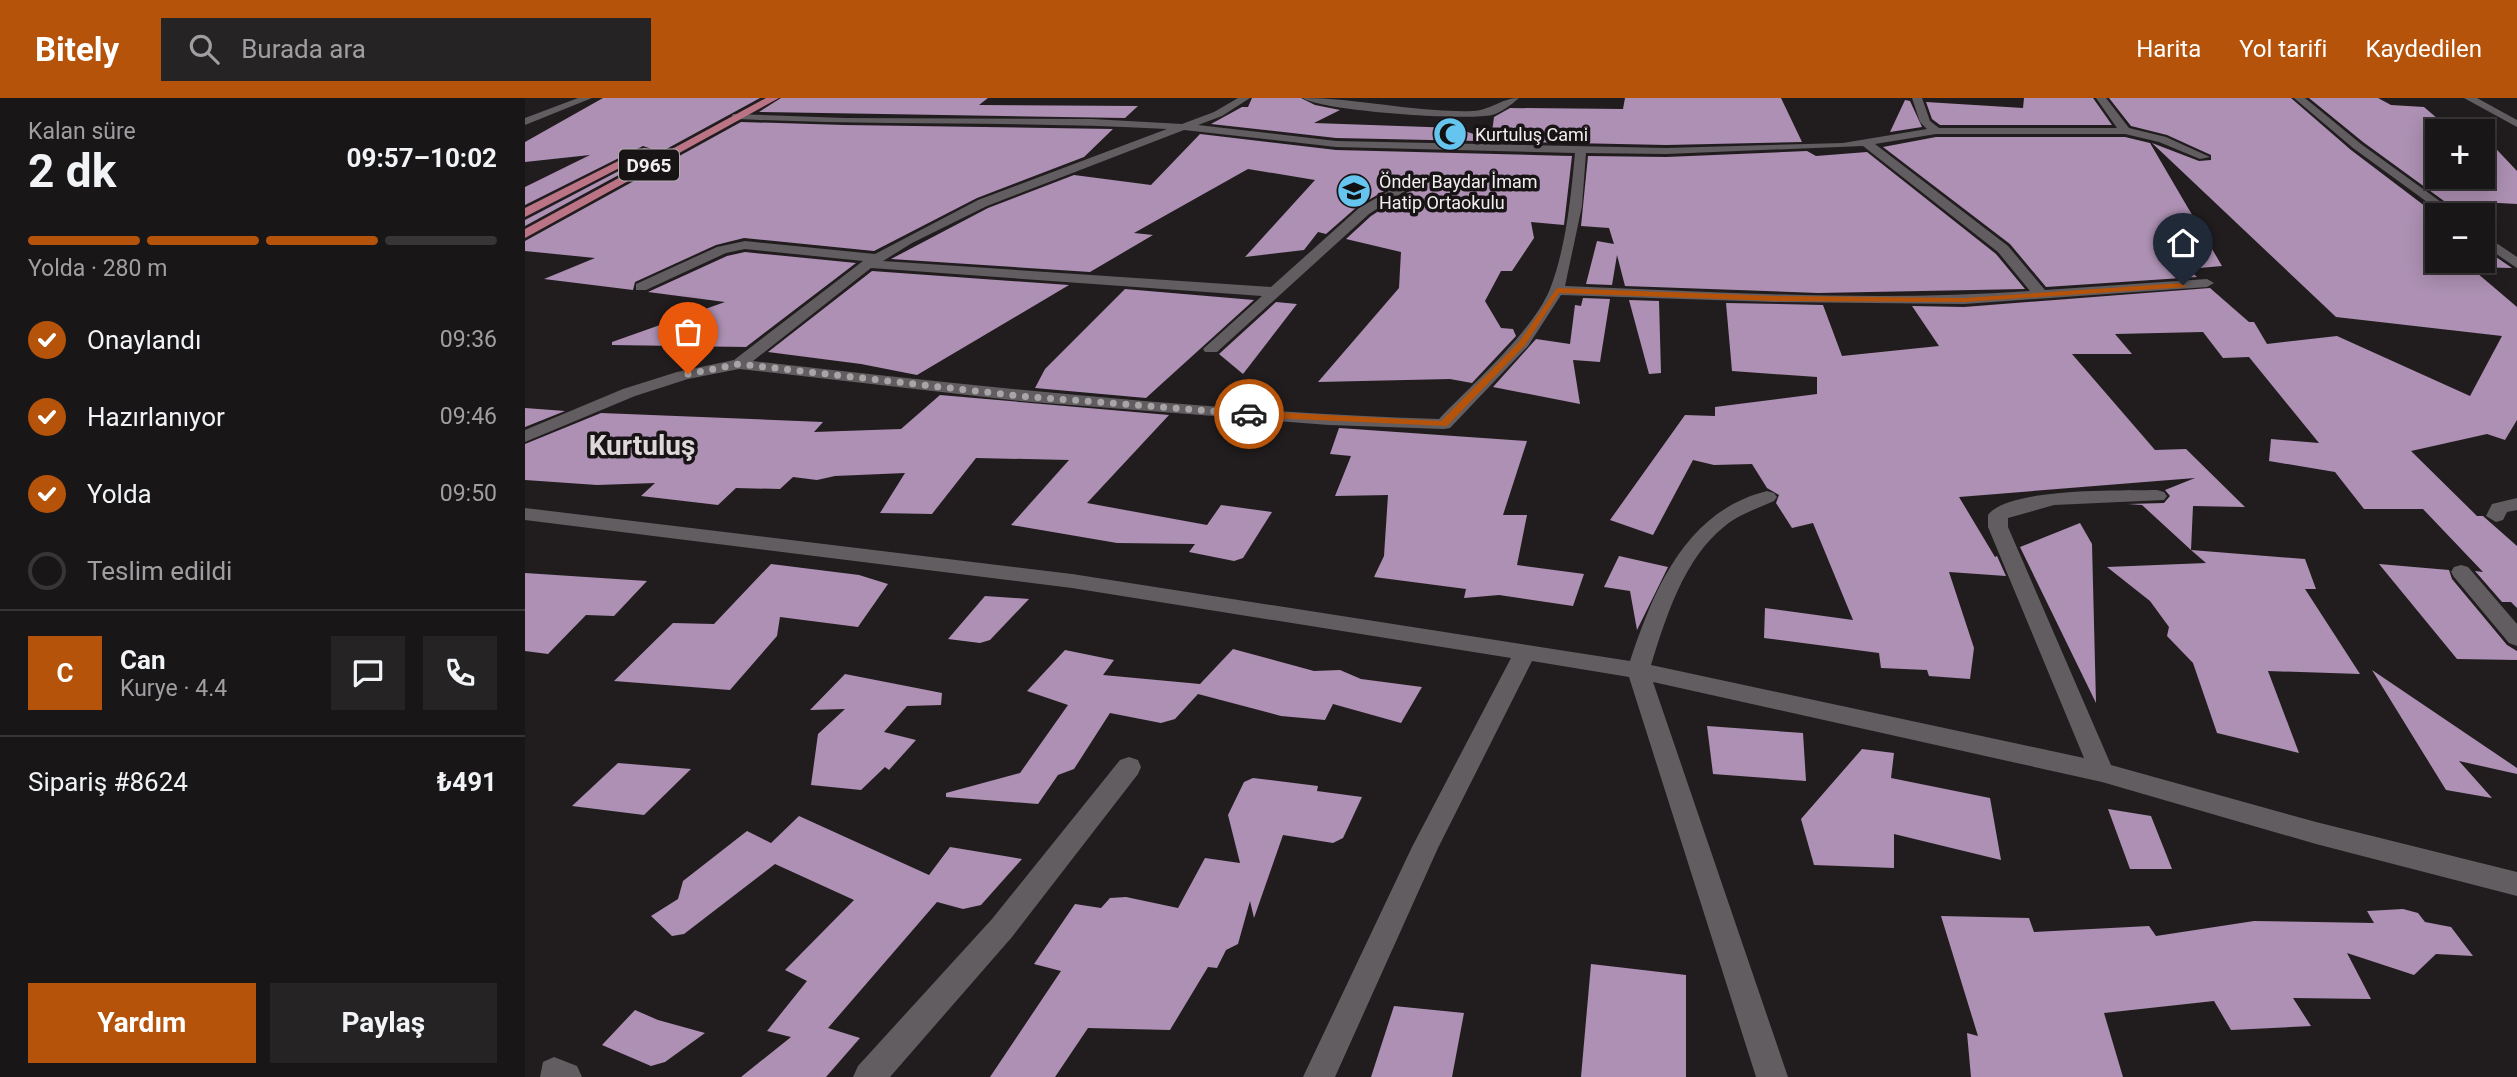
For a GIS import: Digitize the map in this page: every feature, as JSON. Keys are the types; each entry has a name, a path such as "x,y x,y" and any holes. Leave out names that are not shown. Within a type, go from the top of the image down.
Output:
{"main road":[{"path":"699,124 749,98"},
{"name":"D965","path":"525,234 774,98"},
{"name":"D965","path":"525,213 662,143"}],"street":[{"path":"525,122 587,98"},
{"path":"739,364 826,292 907,240 1033,182 1218,114 1245,98"},
{"path":"1308,98 1415,113 1474,114 1492,112 1514,98"},
{"path":"1917,98 1925,122 1936,131"},
{"path":"2101,98 2125,131"},
{"path":"2299,98 2357,146 2436,203"},
{"path":"2469,98 2517,124"},
{"path":"737,116 845,121 1092,122 1183,127 1336,144 1581,149 1761,150 1865,143 1936,131 2125,131 2162,139 2204,157"},
{"path":"1865,143 2003,248 2041,295"},
{"path":"525,438 625,392 710,368 739,364 1020,396 1329,420 1444,424 1522,344 1557,290 1576,206 1581,149"},
{"path":"1212,349 1364,211 1410,184"},
{"path":"641,287 723,250 745,245 872,261 1273,292"},
{"path":"2495,247 2517,264"},
{"path":"1557,290 1964,300 2207,283"},
{"path":"2102,772 1998,527 1998,515 2012,507 2053,501 2157,496"},
{"path":"1767,498 1718,521 1696,544 1655,617 1638,670 1772,1077"},
{"path":"2496,516 2499,508 2517,504"},
{"path":"525,514 1072,580 1638,670 2102,772 2316,833 2517,884"},
{"path":"2461,572 2517,638"},
{"path":"1319,1077 1425,847 1525,650"},
{"path":"869,1077 1002,928 1129,767"}],"building":[{"path":"603,98 760,98 525,226 525,220 657,151 643,146 525,205 525,187 590,155 525,162 525,142"},
{"path":"781,98 988,98 979,105 1138,106 1125,118 759,112"},
{"path":"1252,98 1301,98 1315,105 1340,110 1314,123 1456,128 1491,140 1494,117 1510,108 1623,109 1625,98 1781,98 1802,142 1666,145 1336,138 1211,124 1242,107 1248,107"},
{"path":"2024,98 2093,98 2112,125 1940,125 1932,119 1926,102 2023,108"},
{"path":"2109,98 2291,98 2351,150 2425,206 2425,273 2477,273 2517,307 2517,420 2505,440 2487,434 2411,451 2477,516 2483,516 2517,546 2517,608 2511,602 2502,602 2475,571 2483,572 2423,509 2364,509 2335,472 2269,461 2271,439 2319,443 2249,357 2223,358 2203,332 2115,334 2132,354 2072,354 2155,450 2186,449 2245,507 2193,506 2191,550 2142,505 2128,504 2164,503 2170,496 2165,490 2195,478 1959,497 1995,557 1997,556 2006,576 1949,572 1974,648 1970,679 1929,676 1927,670 1881,668 1879,653 1764,638 1765,608 1853,620 1813,523 1792,528 1776,503 1779,495 1767,488 1752,464 1714,465 1693,460 1653,535 1610,520 1685,415 1715,416 1715,407 1817,394 1817,377 1732,371 1726,303 1823,305 1842,356 1939,346 1912,306 1964,307 2210,288 2249,322 2254,322 2267,344 2337,336 2470,396 2502,336 2336,317 2152,143 2199,161 2211,160 2211,155 2167,135 2131,126"},
{"path":"2309,98 2378,98 2391,105 2424,107 2438,119 2425,119 2425,187"},
{"path":"1905,100 1910,101 1922,127 1890,132"},
{"path":"741,122 1113,129 1084,157 977,198 874,251 744,238 716,245 635,282 633,290 544,279 595,258 525,251 525,241"},
{"path":"1200,134 1336,150 1572,156 1564,225 1531,222 1534,238 1512,271 1501,271 1485,301 1501,328 1513,329 1516,336 1472,383 1450,379 1318,382 1399,288 1401,252 1346,239 1371,216 1419,185 1407,178 1358,206 1326,234 1318,232 1304,250 1245,257 1315,180 1248,169 1134,233 1153,235 1090,272 891,259 988,208 1074,175 1151,185"},
{"path":"1936,137 2125,137 2150,143 2222,266 2188,269 2197,277 2046,287 2010,244 1883,147"},
{"path":"2495,148 2517,171 2517,204 2461,201 2464,203 2447,203 2428,189 2495,189"},
{"path":"1807,151 1816,156 1867,152 1996,254 2025,289 1818,293 1625,286 1617,255 1612,285 1586,284 1597,241 1614,244 1609,228 1581,226 1588,156 1666,157"},
{"path":"745,252 856,263 746,347 612,345 612,342 725,302 648,292 727,256"},
{"path":"2495,256 2512,268 2495,268"},
{"path":"872,271 1069,285 917,375 861,364 768,352"},
{"path":"1125,289 1254,300 1146,398 1035,388 1045,369"},
{"path":"1583,298 1610,299 1600,362 1573,360 1580,404 1493,387 1536,339 1570,344 1575,305 1581,306"},
{"path":"1629,300 1659,301 1661,373 1649,374"},
{"path":"1276,302 1297,304 1243,374 1219,354"},
{"path":"940,395 1169,415 1087,503 1207,525 1221,505 1272,512 1243,558 1234,561 1189,552 1195,544 1117,543 1011,525 1069,460 976,458 932,514 880,513 905,473 835,476 817,480 793,477 780,489 736,488 718,505 641,496 655,483 597,485 525,480 525,444 601,413 823,422 814,432 901,429"},
{"path":"525,408 565,411 525,427"},
{"path":"1339,428 1527,441 1503,515 1527,515 1517,565 1584,574 1573,606 1499,595 1464,598 1466,589 1374,577 1384,556 1388,495 1335,496 1351,456 1330,454"},
{"path":"2080,523 2092,544 2096,703 2020,547"},
{"path":"2191,550 2305,559 2316,589 2305,589 2360,674 2268,671 2299,753 2217,733 2193,663 2167,636 2169,627 2150,601 2107,567 2206,563"},
{"path":"1619,556 1668,567 1637,630 1630,591 1604,587"},
{"path":"771,564 859,575 888,584 858,627 780,617 777,636 730,690 614,681 673,623 714,624"},
{"path":"2379,564 2449,570 2452,579 2507,645 2517,651 2517,660 2457,659"},
{"path":"525,573 647,581 614,616 586,615 548,654 525,651"},
{"path":"985,596 1029,599 990,640 980,643 948,639"},
{"path":"1233,649 1314,671 1340,670 1361,679 1422,687 1401,723 1333,704 1325,720 1281,716 1198,694 1175,719 1161,723 1110,713 1074,769 1058,775 1038,804 946,797 946,793 1020,773 1068,705 1027,691 1065,650 1114,660 1103,675 1200,684"},
{"path":"2372,670 2517,768 2517,774 2459,761 2492,798 2446,790"},
{"path":"845,674 942,693 941,705 907,706 884,732 916,740 889,770 885,767 861,790 811,785 818,734 845,709 810,710"},
{"path":"1707,726 1803,733 1806,781 1713,774"},
{"path":"1862,749 1894,753 1891,778 1990,798 2001,860 1894,834 1894,868 1814,865 1801,819"},
{"path":"618,763 691,769 644,815 572,806"},
{"path":"1253,778 1318,786 1317,791 1362,797 1343,838 1333,843 1283,835 1254,918 1250,901 1238,944 1226,950 1217,968 1208,967 1170,1030 1088,1028 1055,1077 990,1077 1061,971 1034,964 1075,904 1101,908 1110,898 1126,897 1178,908 1205,858 1240,863 1228,815 1244,782"},
{"path":"2108,809 2151,816 2172,869 2130,869"},
{"path":"799,816 929,875 950,847 1022,859 981,905 963,909 937,902 828,1028 860,1038 826,1077 741,1077 791,1037 767,1031 807,981 785,970 854,900 775,864 684,934 672,936 651,916 678,899 683,881 747,831 771,843"},
{"path":"2403,909 2418,913 2425,922 2451,927 2473,956 2436,954 2414,975 2347,953 2371,999 2293,998 2311,1026 2231,1030 2214,1001 2104,1013 2123,1077 1971,1077 1967,1033 1978,1036 1941,916 2029,918 2034,932 2149,926 2156,936 2254,921 2374,923 2367,911"},
{"path":"1591,964 1686,975 1686,1077 1581,1077"},
{"path":"1394,1006 1464,1013 1452,1077 1371,1077"},
{"path":"635,1010 658,1020 705,1033 665,1062 651,1066 602,1045"}],"way so far":[{"path":"688,374 739,364 1020,396 1249,414"}],"place":[{"name":"Kurtuluş Cami","path":"1450,134"},
{"name":"Önder Baydar İmam Hatip Ortaokulu","path":"1354,191"}],"district":[{"name":"Kurtuluş","path":"642,445"}],"route":[{"path":"1249,414 1444,424 1522,344 1557,290 1775,298 1964,300 2183,285"}]}
